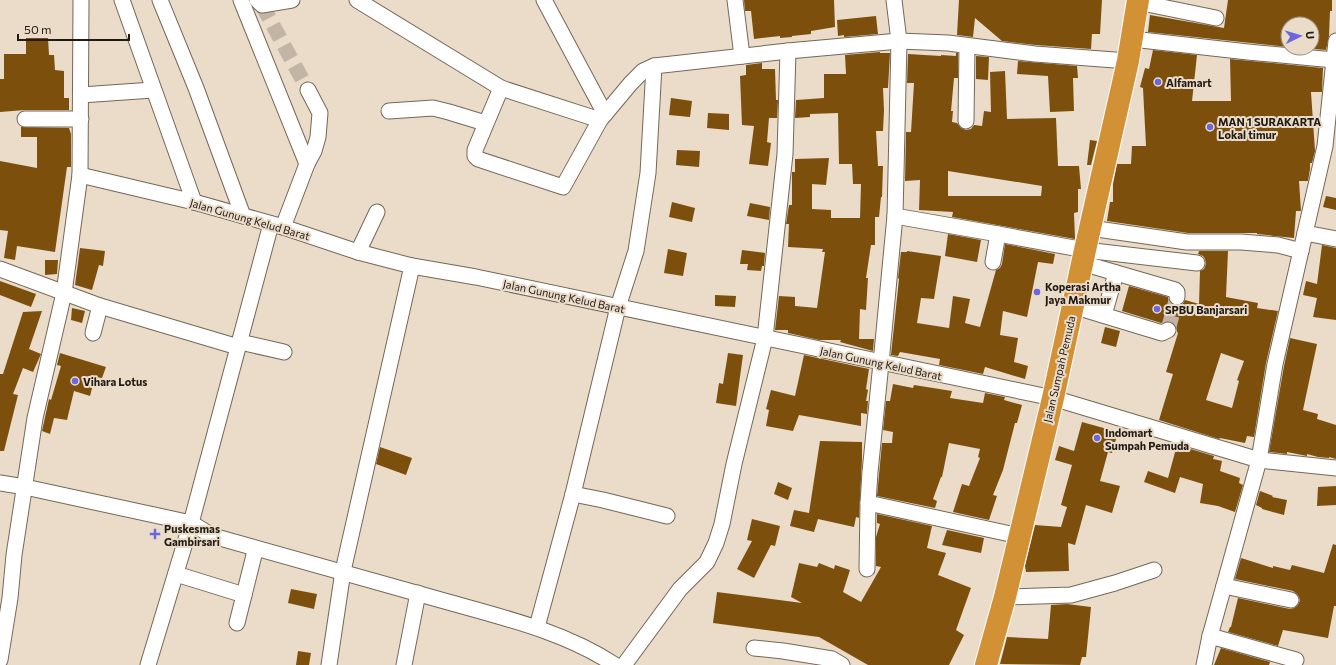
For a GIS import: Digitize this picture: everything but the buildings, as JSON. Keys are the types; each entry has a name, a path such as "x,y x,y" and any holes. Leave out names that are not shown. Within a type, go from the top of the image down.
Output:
{"highway":[{"name":"Jalan Sumpah Pemuda","path":"987,664 1005,597 1073,306 1128,60 1138,1"}],"street":[{"path":"0,660 35,418 64,293 80,175 82,0"},
{"path":"122,0 194,202"},
{"path":"160,0 196,88 243,216"},
{"path":"241,0 307,164"},
{"path":"258,0 262,5 292,0"},
{"path":"357,0 501,88 603,117"},
{"path":"544,0 603,117"},
{"path":"735,0 742,56"},
{"path":"868,569 868,503 870,472 895,216 899,41 894,0"},
{"path":"1138,1 1216,18"},
{"path":"1132,38 1248,52 1334,60"},
{"path":"501,88 474,150 475,156 478,159 563,187 603,117 639,75 654,66 788,51 899,41 948,43 1036,54 1128,60"},
{"path":"1204,665 1210,636 1259,460 1275,364 1324,146 1336,41"},
{"path":"966,121 967,46"},
{"path":"624,665 680,589 707,562 716,543 722,524 734,464 765,338 785,154 788,51"},
{"path":"536,627 573,494 618,307 636,251 648,173 654,66"},
{"path":"81,95 153,90"},
{"path":"148,665 191,523 239,345 277,225 314,151 318,137 320,113 308,90"},
{"path":"389,111 433,108 485,123"},
{"path":"25,119 81,119"},
{"name":"Jalan Gunung Kelud Barat","path":"80,175 194,202 277,225 358,252 412,266 476,277 1052,398 1259,460 1336,468"},
{"path":"358,252 377,212"},
{"path":"895,216 998,234 1083,257 1116,272 1175,290 1177,292 1177,297"},
{"path":"1090,228 1187,242 1278,244 1301,251"},
{"path":"1305,233 1336,239"},
{"path":"993,262 998,234"},
{"path":"1083,257 1197,263"},
{"path":"329,665 343,571 412,266"},
{"path":"0,269 100,306 239,345 284,352"},
{"path":"1104,316 1116,272"},
{"path":"93,334 100,306"},
{"path":"1073,306 1162,333 1168,330"},
{"path":"0,483 25,487 191,523 220,538 343,571 536,627 591,650 615,665"},
{"path":"573,494 667,516"},
{"path":"868,503 1019,536"},
{"path":"238,623 254,555"},
{"path":"1005,597 1071,595 1154,570"},
{"path":"176,574 244,595"},
{"path":"1224,586 1291,600"},
{"path":"404,665 418,593"},
{"path":"1210,636 1296,660"},
{"path":"754,648 832,659 842,665"}],"tunnel":[{"path":"262,5 308,90"},
{"path":"1168,330 1177,297"}],"place":[{"name":"Alfamart","path":"1158,82"},
{"name":"MAN 1 SURAKARTA Lokal timur","path":"1210,127"},
{"name":"Koperasi Artha Jaya Makmur","path":"1037,292"},
{"name":"SPBU Banjarsari","path":"1157,309"},
{"name":"Vihara Lotus","path":"75,381"},
{"name":"Indomart Sumpah Pemuda","path":"1097,438"},
{"name":"Puskesmas Gambirsari","path":"155,534"}]}
